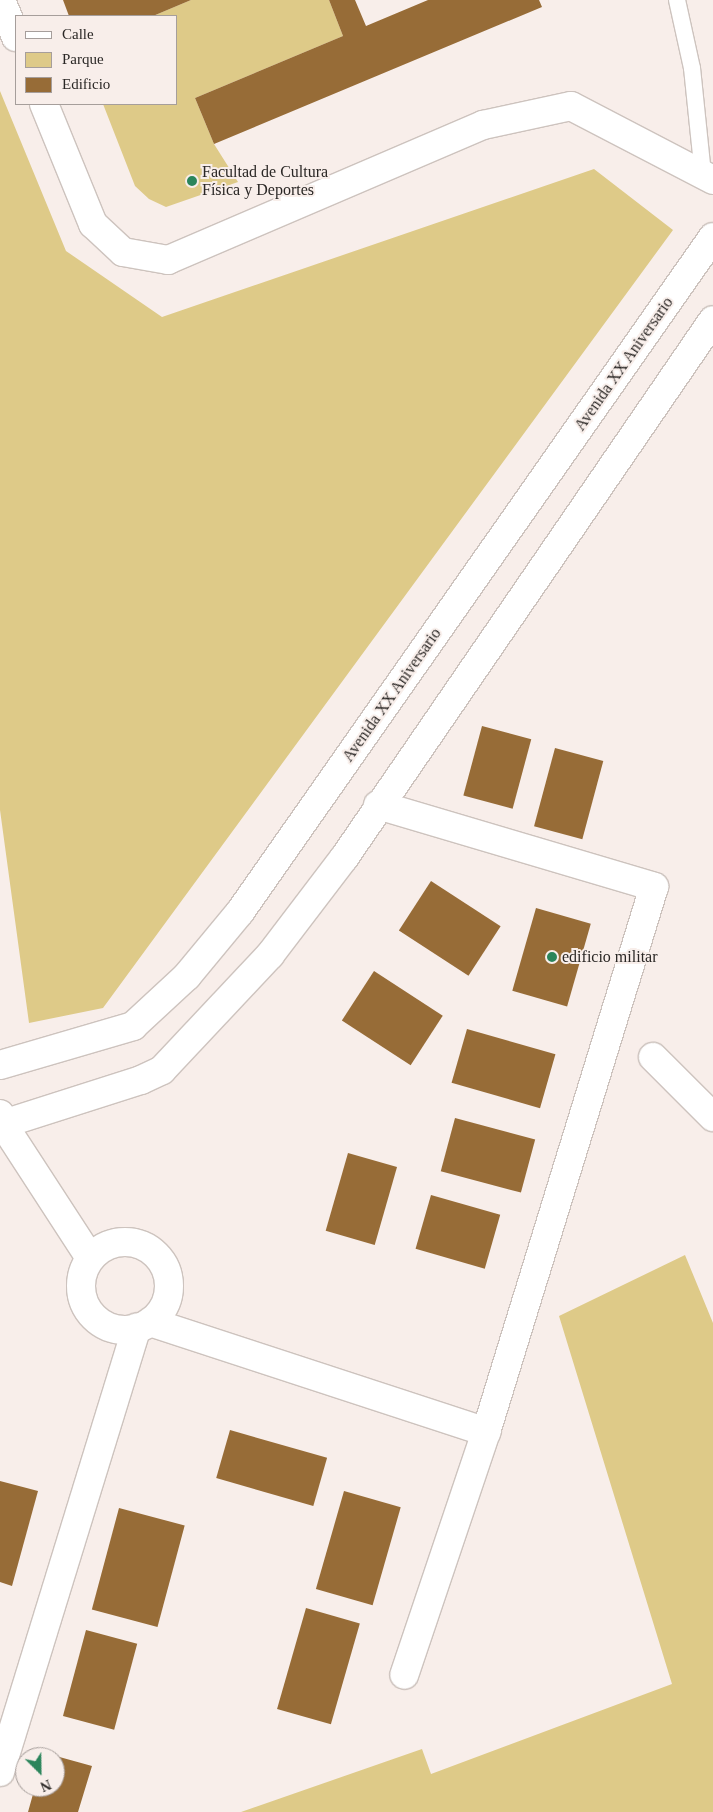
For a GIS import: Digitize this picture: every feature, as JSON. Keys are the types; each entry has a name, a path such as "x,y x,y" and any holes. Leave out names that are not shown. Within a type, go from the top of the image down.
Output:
{"street":[{"path":"1,0 15,35"},
{"path":"44,105 93,224 123,252 168,260 483,125 571,106 708,177"},
{"name":"Avenida XX Aniversario","path":"0,1065 133,1026 187,976 240,912 713,237"},
{"path":"90,1258 1,1121 141,1080 162,1070 270,955 344,858 378,805 713,320"},
{"path":"378,805 654,887 486,1432 404,1675"},
{"path":"653,1057 713,1118"},
{"path":"0,1772 144,1325 167,1299 168,1273 162,1260 140,1244 127,1241 100,1248 90,1258 80,1282 86,1308 108,1327 144,1325 486,1432"}],"lane":[{"path":"677,0 692,68 708,177"}],"green space":[{"path":"191,0 329,0 343,36 195,98 214,144 238,182 166,207 149,199 135,186 103,105 178,105 178,15 155,15"},
{"path":"0,91 66,251 162,317 594,169 673,230 103,1008 29,1023 0,810"},
{"path":"685,1255 713,1323 713,1812 241,1812 422,1749 431,1774 672,1684 559,1316"}],"building":[{"path":"63,0 191,0 155,15 69,15"},
{"path":"329,0 355,0 366,26 428,0 539,0 542,7 214,144 195,98 343,36"},
{"path":"482,726 531,739 513,809 463,796"},
{"path":"555,748 603,761 582,839 534,826"},
{"path":"431,881 501,926 468,976 399,930"},
{"name":"edificio militar","path":"536,908 591,924 567,1006 512,991"},
{"path":"374,971 443,1016 411,1065 342,1020"},
{"path":"467,1029 555,1054 540,1108 452,1083"},
{"path":"455,1118 535,1139 521,1193 441,1171"},
{"path":"348,1153 397,1167 375,1245 326,1231"},
{"path":"431,1195 500,1215 485,1269 416,1249"},
{"path":"230,1430 327,1458 313,1506 216,1478"},
{"path":"0,1481 38,1491 12,1586 0,1582"},
{"path":"344,1491 401,1507 373,1605 316,1589"},
{"path":"119,1508 185,1526 158,1627 92,1609"},
{"path":"306,1608 360,1623 331,1724 277,1709"},
{"path":"86,1630 137,1644 114,1730 63,1716"},
{"path":"65,1759 92,1766 78,1812 28,1812 32,1797 65,1797"}],"place":[{"name":"Facultad de Cultura Física y Deportes","path":"192,181"},
{"name":"edificio militar","path":"552,957"}]}
